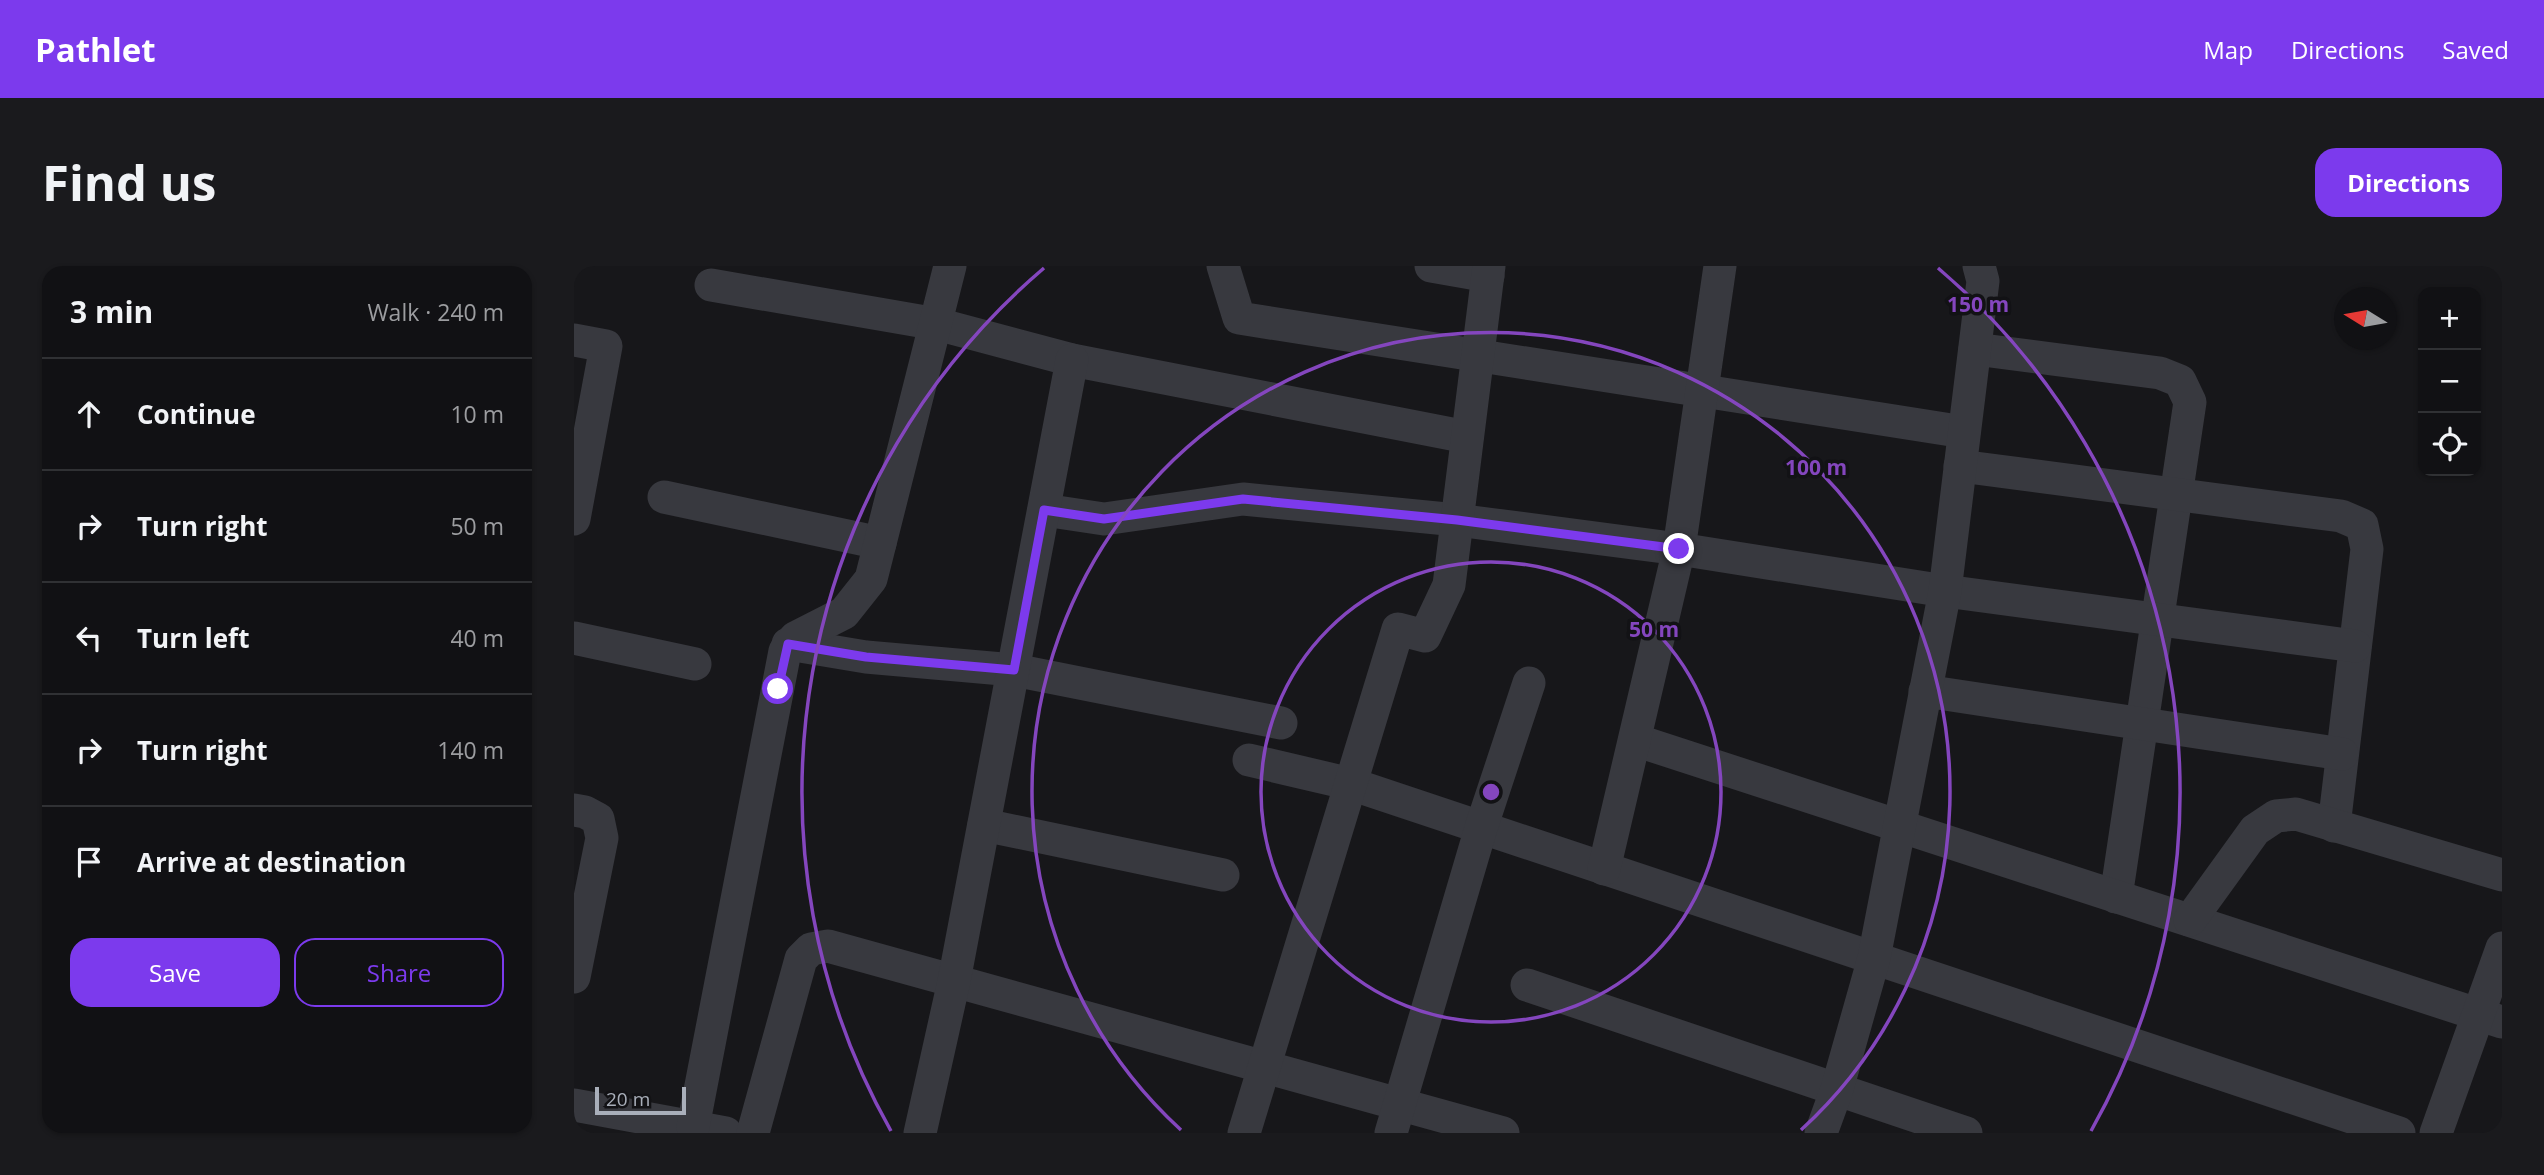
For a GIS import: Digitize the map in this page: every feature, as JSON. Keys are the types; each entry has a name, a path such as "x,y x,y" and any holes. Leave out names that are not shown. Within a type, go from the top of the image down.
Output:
{"street":[{"path":"693,1127 785,651 795,638 844,613 871,579 950,266"},
{"path":"1223,266 1239,318 1964,432"},
{"path":"1244,1133 1398,629 1425,636 1449,585 1488,271 1431,266"},
{"path":"1604,869 1679,549 1720,266"},
{"path":"1821,1133 1837,1089 1874,958 1945,591 1983,281 1979,266"},
{"path":"711,285 937,324 1072,360 1467,437"},
{"path":"574,340 606,346 577,485 574,519"},
{"path":"1975,349 2160,373 2180,381 2190,402 2116,897"},
{"path":"922,1133 954,981 1072,360"},
{"path":"1960,466 2341,516 2362,525 2367,549 2334,826"},
{"path":"664,497 880,543"},
{"path":"1044,510 1104,519 1243,499 1457,520 1679,549 1945,591 2355,646"},
{"path":"574,638 695,664"},
{"path":"788,644 1281,723"},
{"path":"1396,1119 1481,828 1529,683"},
{"path":"1925,691 2343,754"},
{"path":"1635,740 2490,1017"},
{"path":"1249,760 1350,784 2399,1133"},
{"path":"574,810 598,819 602,838 574,977"},
{"path":"2190,920 2255,830 2276,816 2296,814 2502,876"},
{"path":"984,825 1223,875"},
{"path":"753,1133 801,959 811,949 828,946 1265,1067 1396,1119 1503,1133"},
{"path":"2436,1133 2490,1017 2502,948"},
{"path":"1527,985 1966,1133"},
{"path":"574,1105 726,1133"}],"route":[{"path":"778,689 788,644 866,657 1014,670 1044,510 1104,519 1243,499 1457,520 1679,549"}]}
